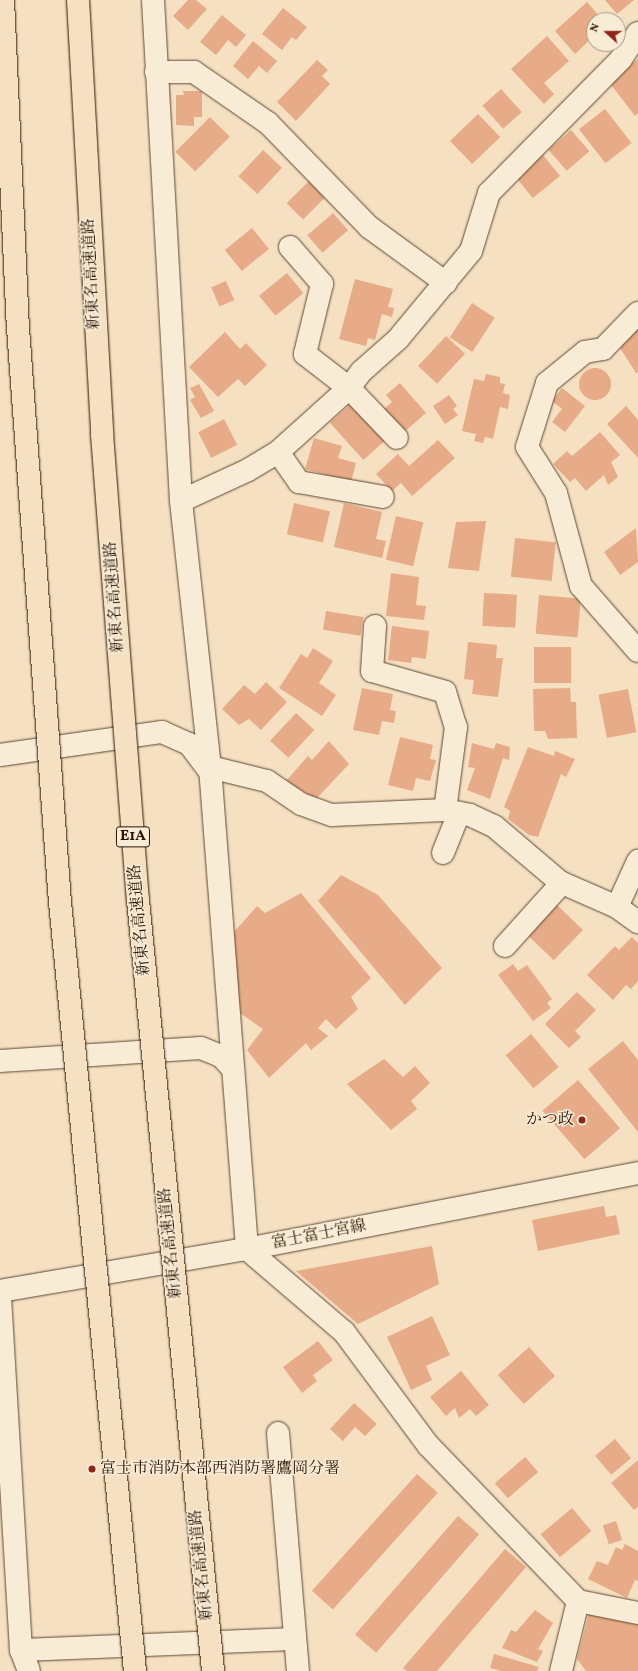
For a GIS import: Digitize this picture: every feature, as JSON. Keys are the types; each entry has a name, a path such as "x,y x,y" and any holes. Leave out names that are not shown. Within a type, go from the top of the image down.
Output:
{"highway":[{"path":"3,0 18,328 60,902 135,1671"},
{"name":"新東名高速道路","path":"78,0 102,434 138,900 213,1671"}],"street":[{"path":"153,0 180,501 210,769 247,1249 344,1332 428,1445 578,1601 638,1613"},
{"path":"180,501 248,470 278,452 349,388 446,283 471,251 490,193 621,59 638,33"},
{"path":"156,72 194,72 268,123 369,227 446,283"},
{"path":"290,246 322,284 304,354 349,388 397,438"},
{"path":"638,313 603,349 585,352 547,383 527,448 556,493 581,586 638,651"},
{"path":"278,452 299,482 383,497"},
{"path":"375,626 372,671 445,692 456,727 452,812 443,853"},
{"path":"0,755 162,732 189,744 210,769 267,781 301,804 332,815 452,812 494,826 562,883 617,907 638,922"},
{"path":"617,907 638,861"},
{"path":"505,946 562,883"},
{"path":"0,1061 200,1048 221,1056 233,1069"},
{"name":"富士富士宮線","path":"0,1291 247,1249 638,1173"},
{"path":"0,1297 21,1650 29,1671"},
{"path":"278,1433 298,1671"},
{"path":"561,1671 578,1601"},
{"path":"21,1650 295,1639"}],"building":[{"path":"188,0 196,0 207,9 188,30 173,16"},
{"path":"605,0 634,0 619,12 615,12"},
{"path":"587,2 596,12 586,12 586,44 575,54 555,31"},
{"path":"283,8 307,27 296,40 292,37 282,50 262,34"},
{"path":"222,15 246,35 236,47 228,40 216,55 200,42"},
{"path":"547,36 569,61 544,83 554,94 544,104 511,69"},
{"path":"253,41 277,61 267,73 259,66 248,79 233,66"},
{"path":"638,59 638,113 635,116 609,82"},
{"path":"317,60 328,70 322,76 330,84 296,121 277,102"},
{"path":"501,89 522,112 503,129 482,106"},
{"path":"183,91 202,91 202,117 194,117 194,126 176,125 176,95 184,95"},
{"path":"605,109 631,143 605,163 579,129"},
{"path":"478,114 500,137 472,164 450,141"},
{"path":"210,117 230,137 195,171 175,152"},
{"path":"571,130 589,151 567,171 548,150"},
{"path":"263,150 282,168 257,194 238,176"},
{"path":"543,155 560,176 533,198 516,177"},
{"path":"310,180 326,196 303,220 287,203"},
{"path":"333,213 348,230 322,253 307,235"},
{"path":"252,228 269,249 242,271 225,250"},
{"path":"287,273 303,293 275,316 259,296"},
{"path":"355,279 393,289 388,307 394,308 392,317 382,314 375,340 368,338 366,346 339,339"},
{"path":"226,281 234,300 219,307 211,287"},
{"path":"472,303 495,318 472,352 450,337"},
{"path":"638,325 638,372 636,373 615,340"},
{"path":"225,332 240,349 246,343 267,365 245,386 238,379 218,397 189,367"},
{"path":"446,336 465,354 437,384 418,366"},
{"path":"592,368 598,368 607,372 611,384 607,396 598,400 592,400 583,396 579,387 579,381 583,372"},
{"path":"486,374 500,377 500,383 505,384 503,393 510,395 508,409 500,407 493,439 485,437 483,443 474,441 476,434 462,431 474,379 484,381"},
{"path":"400,383 426,413 404,432 384,409 392,402 386,395"},
{"path":"199,384 214,411 201,418 190,400 195,397 190,388"},
{"path":"562,388 585,406 565,432 552,422 562,409 552,401"},
{"path":"449,395 457,406 453,409 458,415 445,424 433,406"},
{"path":"353,402 386,439 363,460 330,423"},
{"path":"626,406 638,420 638,458 607,424"},
{"path":"224,419 237,445 211,458 198,432"},
{"path":"600,432 620,455 611,462 618,477 608,485 604,475 586,491 575,478 570,482 553,464 567,451 572,456"},
{"path":"314,438 342,446 338,458 356,463 351,482 305,469"},
{"path":"438,440 455,458 412,496 401,483 392,491 376,474 398,454 409,466"},
{"path":"294,503 330,511 323,543 287,534"},
{"path":"344,503 382,512 376,539 386,541 382,558 334,547"},
{"path":"396,516 423,522 413,566 386,560"},
{"path":"486,521 479,571 448,568 456,522"},
{"path":"636,528 638,562 620,575 604,552"},
{"path":"515,538 556,542 552,581 511,577"},
{"path":"391,573 419,577 416,605 426,606 424,620 386,616"},
{"path":"484,593 517,595 515,628 482,626"},
{"path":"539,595 581,599 577,638 536,634"},
{"path":"326,611 364,617 361,636 323,630"},
{"path":"392,626 429,631 426,659 412,657 411,663 388,660"},
{"path":"468,642 497,645 496,658 503,658 498,697 472,694 474,680 464,679"},
{"path":"534,647 571,647 571,683 534,683"},
{"path":"313,648 333,661 319,683 336,695 322,716 279,688 301,654 307,658"},
{"path":"266,682 287,702 261,730 249,719 239,725 222,709 244,685 255,694"},
{"path":"362,688 393,694 390,710 396,711 394,723 382,721 379,735 353,730"},
{"path":"570,688 571,702 576,702 577,738 548,739 545,731 534,731 533,689"},
{"path":"628,689 636,732 607,738 599,695"},
{"path":"296,713 314,730 288,758 270,741"},
{"path":"400,737 433,745 430,759 436,760 430,781 416,778 413,791 388,785"},
{"path":"329,741 349,764 316,799 286,781 308,756 312,760"},
{"path":"472,743 494,749 496,743 510,747 509,760 503,758 490,799 467,790 475,768 468,767"},
{"path":"528,747 554,756 555,751 575,759 566,777 561,774 538,837 529,835 508,819 510,811 504,807"},
{"path":"341,875 378,895 442,968 405,1005 318,901"},
{"path":"301,893 371,978 351,997 358,1009 336,1029 326,1019 318,1028 328,1036 311,1050 306,1043 269,1078 247,1050 263,1029 237,1011 234,932 257,906 265,913"},
{"path":"557,905 583,930 554,960 528,935"},
{"path":"632,937 638,943 638,981 631,989 626,985 613,1000 587,975 615,946 619,950"},
{"path":"513,964 518,971 527,965 552,999 547,1003 551,1008 533,1021 498,975"},
{"path":"577,992 596,1010 575,1031 581,1037 569,1048 545,1024"},
{"path":"531,1034 559,1067 533,1088 506,1055"},
{"path":"623,1041 638,1060 638,1132 588,1069"},
{"path":"384,1059 403,1077 415,1066 430,1083 411,1101 417,1109 391,1130 347,1084"},
{"name":"かつ政","path":"578,1080 620,1128 585,1159 543,1111"},
{"path":"604,1206 606,1217 616,1215 620,1234 538,1251 532,1220"},
{"path":"432,1246 439,1284 358,1324 296,1271"},
{"path":"432,1316 450,1355 426,1366 432,1380 411,1390 387,1337"},
{"path":"318,1341 333,1360 313,1375 317,1381 302,1393 283,1367"},
{"path":"529,1347 555,1376 524,1404 498,1375"},
{"path":"461,1371 489,1405 476,1416 470,1409 459,1418 455,1408 446,1416 430,1397"},
{"path":"354,1403 377,1424 365,1436 355,1427 343,1441 330,1429"},
{"path":"615,1439 631,1458 611,1475 595,1456"},
{"path":"525,1457 538,1472 508,1498 495,1483"},
{"path":"638,1460 638,1507 634,1510 611,1483"},
{"path":"417,1474 438,1493 333,1609 312,1591"},
{"path":"572,1508 591,1531 560,1557 541,1534"},
{"path":"458,1516 479,1534 376,1653 355,1634"},
{"path":"616,1521 622,1540 609,1544 603,1525"},
{"path":"625,1544 638,1551 638,1581 635,1580 627,1598 588,1579 597,1561 608,1565 616,1547 622,1550"},
{"path":"505,1549 526,1567 437,1671 407,1671 403,1668"},
{"path":"535,1610 553,1623 538,1649 543,1651 537,1662 502,1648 511,1630 516,1632"},
{"path":"589,1613 638,1624 638,1671 586,1671 577,1659"},
{"path":"494,1654 539,1667 537,1671 501,1671 490,1668"}],"place":[{"name":"かつ政","path":"582,1120"},
{"name":"富士市消防本部西消防署鷹岡分署","path":"92,1469"}]}
